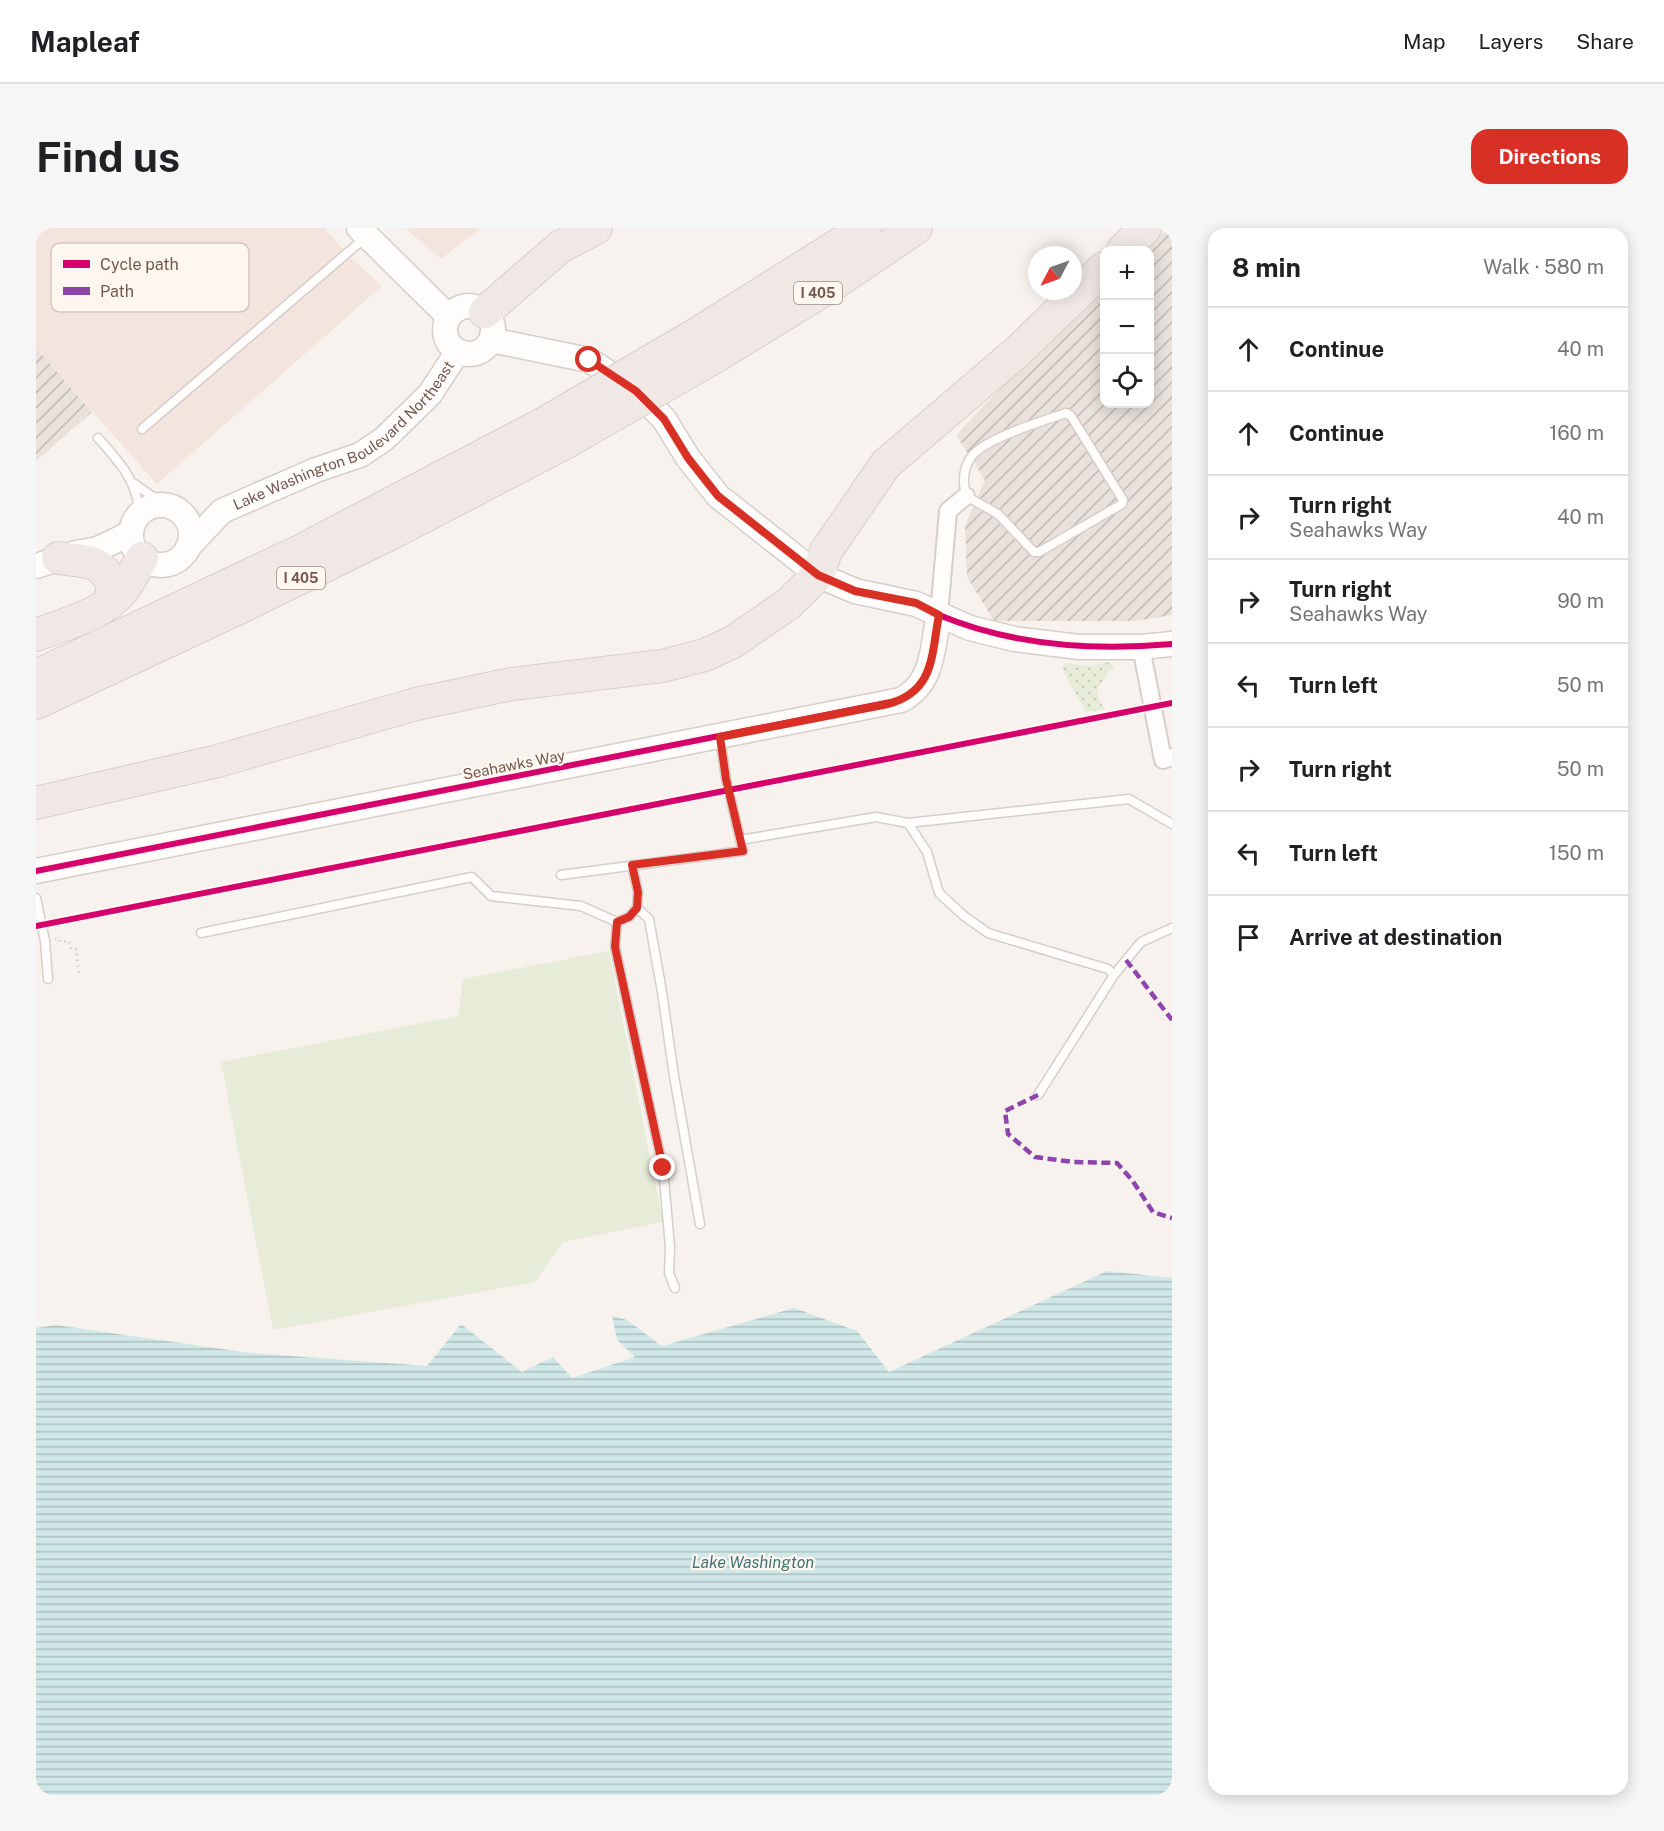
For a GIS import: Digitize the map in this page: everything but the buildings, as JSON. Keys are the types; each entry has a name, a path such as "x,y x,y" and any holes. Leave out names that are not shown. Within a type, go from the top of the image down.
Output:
{"highway":[{"path":"488,326 560,247 596,228"},
{"name":"I 405","path":"709,343 865,228"},
{"name":"I 405","path":"36,703 394,532 553,434 709,343 835,283 916,228"},
{"path":"1127,246 1145,228"},
{"path":"36,803 218,762 416,704 512,684 662,666 705,655 733,642 788,604 818,575 826,551 886,464 1017,352 1100,272"},
{"name":"I 405","path":"36,676 553,434"},
{"path":"36,635 92,612 108,603 123,590 137,539"},
{"path":"47,562 93,563 108,573 114,587 108,603"}],"street":[{"path":"363,232 449,317"},
{"path":"488,326 480,351 465,354 452,346 445,332 449,317 462,307 470,306 488,326 589,360 636,391 664,419 688,458 718,496 818,575 855,591 916,603 970,628 1014,639 1079,647 1142,647 1172,644"},
{"name":"Lake Washington Boulevard Northeast","path":"188,547 222,511 316,470 360,455 384,439 430,394 458,351"},
{"path":"939,615 948,511 966,496"},
{"path":"146,508 173,509 190,529 188,547 176,560 168,564 150,562 137,539 146,508"},
{"name":"Lake Washington Boulevard Northeast","path":"173,509 222,511"},
{"path":"47,562 137,539"},
{"name":"Seahawks Way","path":"36,871 888,704 912,694 919,687 928,671 939,615"},
{"path":"1142,647 1163,760 1172,758"}],"lane":[{"path":"142,429 363,232"},
{"path":"1066,412 1071,416 1123,500 1122,504 1039,552 1034,552 998,514 966,496 962,479 972,456 993,441 1066,412"},
{"path":"98,438 133,483 173,509"},
{"path":"133,483 138,499 137,539"},
{"path":"561,875 743,851 726,779 720,737"},
{"path":"740,840 876,817 908,823 1129,799 1172,824"},
{"path":"908,823 927,852 939,893 964,916 988,933 1108,969 1114,975"},
{"path":"201,933 472,877 491,896 581,906 617,922 629,917 637,908 638,892 632,865"},
{"path":"36,898 45,941 48,979"},
{"path":"637,908 649,919 700,1224"},
{"path":"617,922 615,947 663,1168 670,1247 669,1273 675,1288"},
{"path":"1038,1095 1114,975 1141,942 1172,928"}],"path":[{"path":"69,941 71,950 76,949 80,975"}],"shaded area":[{"path":"38,228 324,228 352,259 382,286 157,484 36,348 36,230"},
{"path":"405,228 481,228 441,259"},
{"path":"1168,228 1172,228 1172,615 1135,621 994,621 967,577 965,525 985,480 956,435 1047,341 1100,291 1100,408 1154,408 1154,246 1148,246"},
{"path":"36,348 92,412 36,461"}],"green space":[{"path":"1110,662 1114,667 1108,672 1097,690 1099,700 1105,709 1086,712 1062,667 1066,663 1088,666"},
{"path":"609,951 663,1222 563,1242 535,1282 273,1330 221,1062 458,1016 463,979"}],"water":[{"name":"Lake Washington","path":"1107,1271 1172,1278 1172,1795 36,1795 36,1328 56,1325 250,1353 427,1366 461,1324 522,1372 553,1357 572,1378 635,1357 617,1340 612,1316 627,1320 662,1346 794,1308 857,1331 889,1372"}],"marked path":[{"path":"1126,960 1172,1020"},
{"path":"1038,1095 1005,1111 1008,1134 1035,1157 1073,1162 1117,1163 1132,1180 1153,1212 1172,1218"}],"cycle path":[{"path":"36,871 901,700 912,693 926,674 933,652 939,615 996,634 1054,644 1113,647 1172,644"},
{"path":"36,926 1172,703"}],"route":[{"path":"589,360 636,391 664,419 688,458 718,496 818,575 855,591 916,603 939,615 928,671 912,694 888,704 720,737 726,779 743,851 632,865 638,892 637,908 629,917 617,922 615,947 663,1168"}]}
